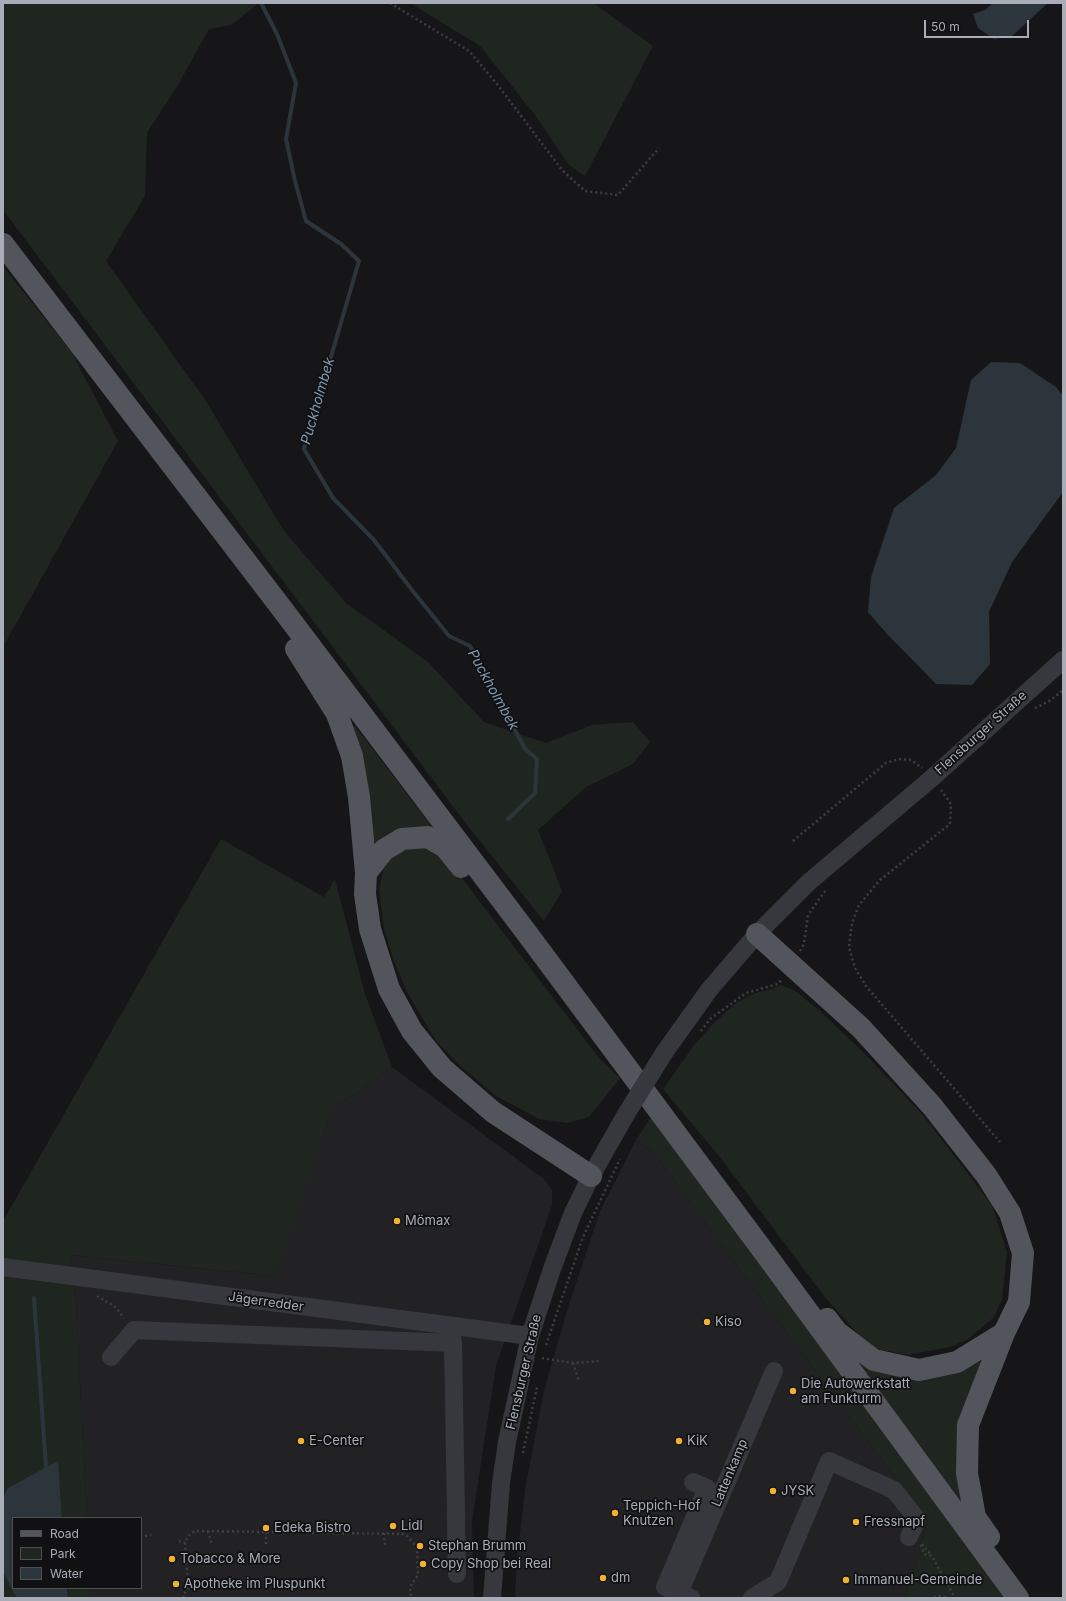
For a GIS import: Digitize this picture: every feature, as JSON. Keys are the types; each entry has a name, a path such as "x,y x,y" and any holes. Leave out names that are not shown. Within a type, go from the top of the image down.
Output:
{"main road":[{"path":"3,244 286,614 526,932 767,1256 1018,1598"},
{"path":"286,614 297,649 337,714 352,756 359,797 366,872 365,894 370,929 389,989 412,1031 442,1068 493,1112 591,1176"},
{"path":"366,872 384,850 402,839 428,837 445,847 506,919 526,932"},
{"path":"757,934 861,1028 932,1106 986,1175 1010,1213 1023,1253 1019,1302 1004,1333 968,1425 967,1473 975,1517 1030,1598"},
{"path":"767,1256 784,1265 837,1332 874,1360 920,1370 957,1362 1004,1333"}],"street":[{"name":"Flensburger Straße","path":"492,1598 501,1483 507,1442 530,1336 552,1269 573,1213 591,1176 625,1116 664,1053 709,990 757,934 809,882 898,805 932,778 1063,660"},
{"name":"Jägerredder","path":"3,1267 451,1334 530,1336"},
{"path":"111,1357 134,1330 451,1334 457,1574"},
{"name":"Lattenkamp","path":"682,1596 774,1371"},
{"path":"752,1598 778,1582 829,1461 894,1490 917,1519 909,1537"},
{"path":"682,1596 664,1587 707,1488 693,1482"}],"path":[{"path":"390,3 469,51 497,84 562,170 585,191 618,195 659,148"},
{"path":"1033,709 1051,700 1063,690"},
{"path":"793,840 886,764 899,759 911,760 919,765 932,778 951,804 950,824 880,880 859,905 852,923 849,947 854,968 866,986 1000,1142"},
{"path":"697,1037 710,1019 746,993 778,984 792,966 804,944 808,915 824,892 830,887"},
{"path":"545,1346 583,1237 623,1154"},
{"path":"95,1295 114,1306 134,1330"},
{"path":"541,1365 544,1352"},
{"path":"542,1358 573,1363 602,1361"},
{"path":"573,1363 579,1381"},
{"path":"521,1460 537,1385"},
{"path":"184,1598 183,1596 188,1588 185,1543 188,1536 195,1531 208,1531 405,1534 417,1547 418,1574 410,1586 411,1598"},
{"path":"208,1531 212,1545"},
{"path":"266,1532 266,1545"},
{"path":"384,1533 385,1545"},
{"path":"145,1536 150,1535"},
{"path":"179,1541 185,1543"},
{"path":"932,1556 924,1554 920,1542 932,1556 955,1598"},
{"path":"186,1560 213,1560"},
{"path":"934,1598 939,1596 948,1598"}],"shaded area":[{"path":"392,1067 544,1179 552,1190 552,1205 496,1366 472,1521 474,1598 91,1598 91,1589 142,1589 142,1517 87,1517 76,1304 70,1255 275,1276 332,1107 355,1094"},
{"path":"636,1140 653,1152 928,1522 905,1598 515,1598 517,1557 526,1484 544,1391 569,1304 600,1211"}],"green space":[{"path":"3,3 259,3 231,25 209,29 178,85 147,133 145,196 106,261 206,401 284,531 346,603 428,662 484,722 546,743 592,725 633,722 650,742 633,764 586,787 538,830 562,891 544,921 467,825 3,210"},
{"path":"410,3 593,3 653,46 585,176 569,165 535,115 480,46"},
{"path":"3,266 72,353 118,441 3,647"},
{"path":"351,723 358,730 433,828 373,851"},
{"path":"221,839 324,897 335,879 365,994 392,1067 355,1094 332,1107 276,1276 70,1255 76,1304 87,1517 62,1517 57,1462 3,1498 3,1221"},
{"path":"422,846 437,852 451,864 599,1058 620,1078 589,1117 567,1123 539,1119 496,1096 458,1064 438,1043 422,1018 405,988 394,961 384,929 379,890 383,870 390,860 399,853 410,848"},
{"path":"781,985 794,990 819,1010 863,1052 922,1114 992,1205 1007,1252 1002,1300 993,1318 967,1340 950,1347 908,1355 878,1349 856,1332 824,1296 719,1156 663,1089 695,1044 714,1023 736,1003 755,993"},
{"path":"651,1117 1012,1598 905,1598 928,1522 653,1152 636,1140"},
{"path":"985,1350 964,1507 850,1351 879,1365"},
{"path":"3,1572 14,1594 18,1598 3,1598"},
{"path":"67,1589 91,1589 91,1598 68,1598"}],"water":[{"path":"993,3 1048,3 1012,36 994,39 978,28 973,14 985,10"},
{"path":"991,362 1020,363 1056,387 1063,396 1063,492 1012,562 989,612 990,664 972,685 936,684 888,635 868,612 871,577 894,508 936,475 956,448 971,380"},
{"path":"58,1461 62,1517 12,1517 12,1589 67,1589 68,1598 18,1598 14,1594 3,1572 3,1498 8,1488"}],"waterway":[{"name":"Puckholmbek","path":"261,3 277,34 296,83 286,139 295,181 306,221 341,244 359,261 304,449 333,498 374,540 449,636 470,646 525,749 537,759 535,793 508,819"},
{"path":"34,1298 46,1467"}],"place":[{"name":"Mömax","path":"397,1221"},
{"name":"Kiso","path":"707,1322"},
{"name":"Die Autowerkstatt am Funkturm","path":"793,1391"},
{"name":"E-Center","path":"301,1441"},
{"name":"KiK","path":"679,1441"},
{"name":"JYSK","path":"773,1491"},
{"name":"Teppich-Hof Knutzen","path":"615,1513"},
{"name":"Fressnapf","path":"856,1522"},
{"name":"Lidl","path":"393,1526"},
{"name":"Edeka Bistro","path":"266,1528"},
{"name":"Stephan Brumm","path":"420,1546"},
{"name":"Tobacco & More","path":"172,1559"},
{"name":"Copy Shop bei Real","path":"423,1564"},
{"name":"dm","path":"603,1578"},
{"name":"Immanuel-Gemeinde","path":"846,1580"},
{"name":"Apotheke im Pluspunkt","path":"176,1584"}]}
